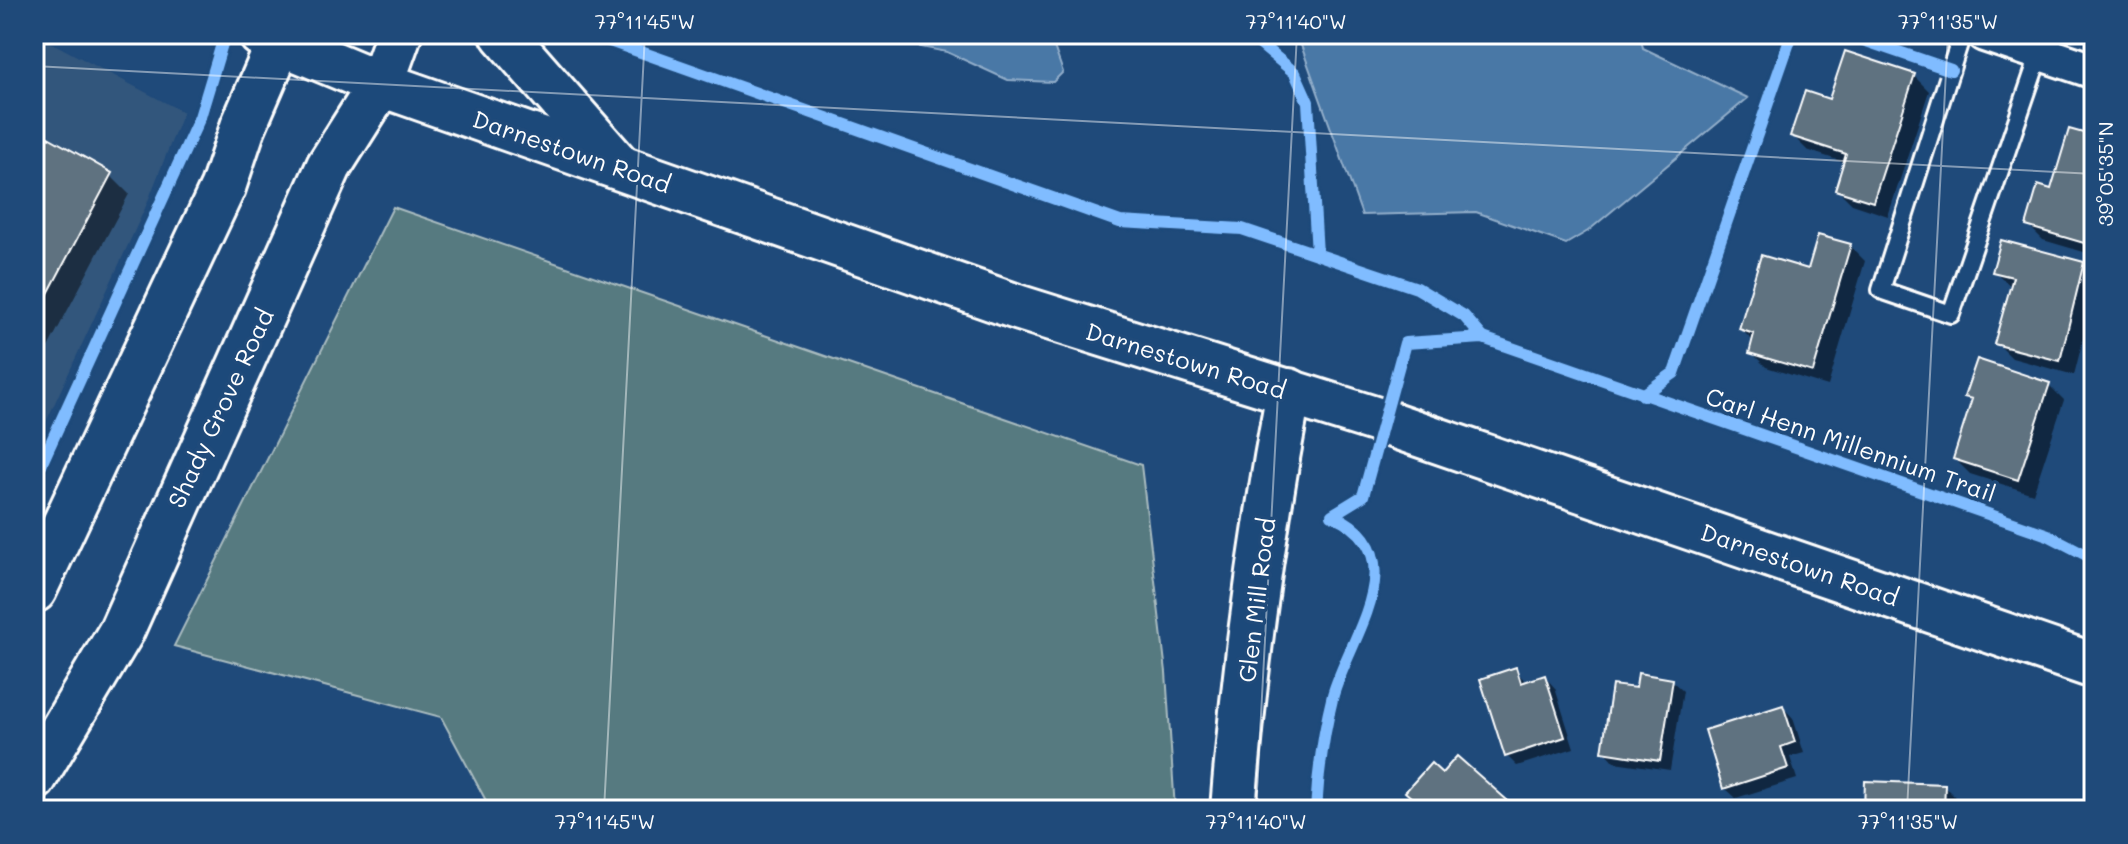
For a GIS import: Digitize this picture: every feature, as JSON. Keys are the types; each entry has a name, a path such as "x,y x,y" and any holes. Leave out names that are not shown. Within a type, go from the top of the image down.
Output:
{"main road":[{"name":"Shady Grove Road","path":"34,778 121,632 329,166 381,84 399,34"},
{"path":"503,34 620,168"},
{"name":"Darnestown Road","path":"275,37 381,84 1034,313 1163,355 1289,391 2094,666"},
{"path":"34,590 223,187 275,37"},
{"name":"Glen Mill Road","path":"1233,810 1240,722 1269,495 1289,391"}],"street":[{"path":"1984,34 2094,71"}],"lane":[{"path":"1962,34 1881,290 1951,314 2040,53"}],"shaded area":[{"path":"35,34 183,112 146,206 34,448"},
{"path":"855,34 1044,34 1053,44 1063,72 1053,82 1008,80 947,52"},
{"path":"1297,34 1640,34 1643,48 1748,98 1588,231 1566,244 1476,212 1362,215"}],"green space":[{"path":"393,207 1141,465 1166,672 1175,810 491,810 441,717 174,646"}],"building":[{"path":"1845,51 1915,74 1873,202 1835,190 1846,154 1790,136 1805,91 1829,99"},
{"path":"34,129 112,173 34,320"},
{"path":"2069,129 2094,136 2094,246 2026,226 2038,185 2051,189"},
{"path":"1818,235 1851,244 1813,372 1749,353 1754,334 1739,329 1761,255 1808,269"},
{"path":"2001,240 2084,262 2060,361 1994,344 2013,277 1992,272"},
{"path":"1977,359 2050,383 2018,480 1953,459 1972,399 1964,397"},
{"path":"1516,667 1521,683 1545,675 1565,737 1505,757 1480,679"},
{"path":"1638,673 1673,679 1660,761 1602,752 1612,685 1636,688"},
{"path":"1783,705 1795,742 1781,747 1788,768 1723,789 1705,730"},
{"path":"1457,756 1507,800 1498,810 1426,810 1405,792 1431,763 1442,773"},
{"path":"1865,781 1945,784 1944,810 1864,810"}],"cycle path":[{"path":"34,480 200,117 225,34"},
{"path":"590,34 1120,222 1242,229 1417,288 1464,316 1483,338"},
{"path":"1248,34 1295,73 1308,102 1317,254"},
{"path":"1643,395 1674,373 1792,34"},
{"path":"1846,34 1951,70"},
{"name":"Carl Henn Millennium Trail","path":"1316,810 1322,752 1333,695 1363,622 1375,573 1371,551 1357,531 1332,515 1363,496 1405,343 1483,338 2048,535 2094,559"}]}
